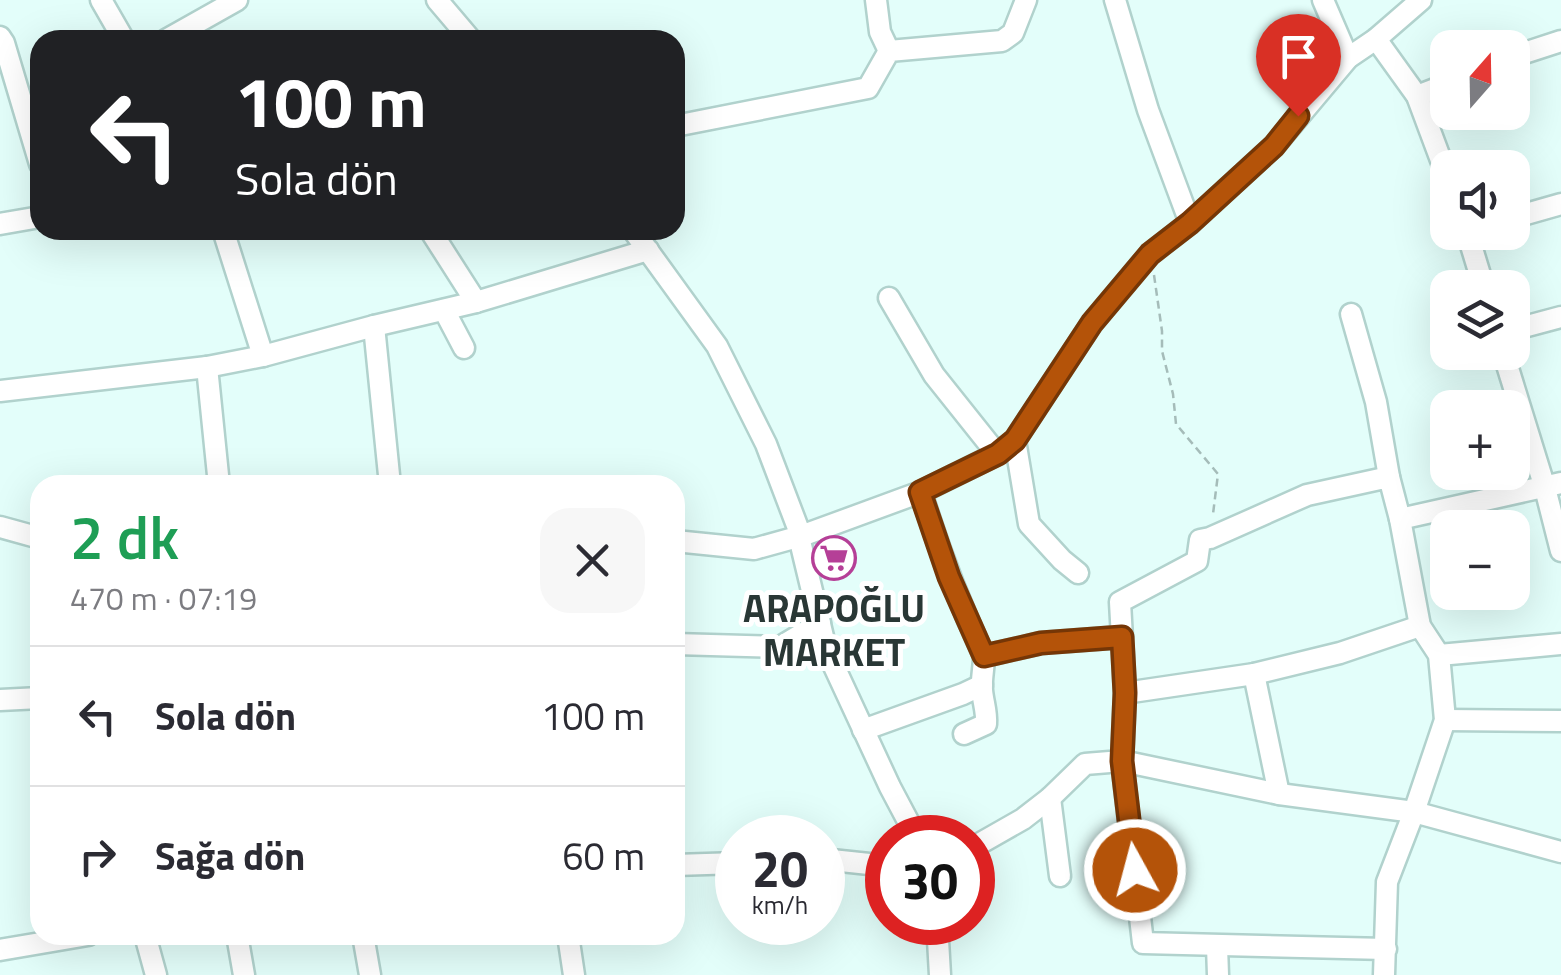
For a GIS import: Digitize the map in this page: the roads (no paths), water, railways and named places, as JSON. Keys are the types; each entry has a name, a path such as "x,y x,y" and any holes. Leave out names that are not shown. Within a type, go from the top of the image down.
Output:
{"street":[{"path":"101,0 118,30"},
{"path":"184,30 237,0"},
{"path":"436,0 462,30"},
{"path":"876,0 880,32 890,51"},
{"path":"890,51 1002,41 1013,33 1026,0"},
{"path":"1114,0 1148,110 1190,223"},
{"path":"1323,0 1348,58"},
{"path":"685,541 754,548 801,536 920,492 998,454 1015,440 1092,323 1150,254 1274,146 1348,58 1421,0"},
{"path":"0,37 30,130"},
{"path":"1376,38 1417,96 1437,150"},
{"path":"1530,52 1561,41"},
{"path":"685,124 868,88 890,51"},
{"path":"1417,96 1430,91"},
{"path":"1530,213 1561,204"},
{"path":"0,224 30,219"},
{"path":"226,240 263,356"},
{"path":"436,240 476,302"},
{"path":"640,240 717,346 766,444 801,536 826,649 906,815"},
{"path":"0,391 207,367 263,356 476,302 648,250"},
{"path":"890,298 934,375 998,454"},
{"path":"444,310 464,348"},
{"path":"1351,314 1376,402 1420,626 1439,654 1444,720 1387,882 1384,975"},
{"path":"1530,325 1561,317"},
{"path":"374,326 389,475"},
{"path":"207,367 218,475"},
{"path":"1510,370 1553,486 1561,551"},
{"path":"1015,440 1029,524 1078,573"},
{"path":"1386,950 1144,943 1122,761 1125,693 1120,602 1197,561 1200,540 1307,494 1389,478"},
{"path":"1400,519 1553,486"},
{"path":"920,492 949,577 984,656 986,724 964,734"},
{"path":"0,528 30,536"},
{"path":"685,644 780,647 820,623"},
{"path":"1125,693 1254,674 1340,653 1420,626"},
{"path":"984,656 1041,643 1122,637"},
{"path":"1439,654 1561,644"},
{"path":"1254,674 1279,794"},
{"path":"863,730 982,685"},
{"path":"0,700 30,698"},
{"path":"1444,720 1561,721"},
{"path":"995,834 1050,798 1086,764 1122,761 1279,794 1414,812 1561,852"},
{"path":"1050,798 1060,876"},
{"path":"685,865 715,864"},
{"path":"0,950 30,945"},
{"path":"148,945 156,975"},
{"path":"239,945 244,975"},
{"path":"364,945 370,975"},
{"path":"570,945 574,975"},
{"path":"938,945 940,975"},
{"path":"1217,946 1218,975"}],"place":[{"name":"ARAPOĞLU MARKET","path":"834,558"}]}
